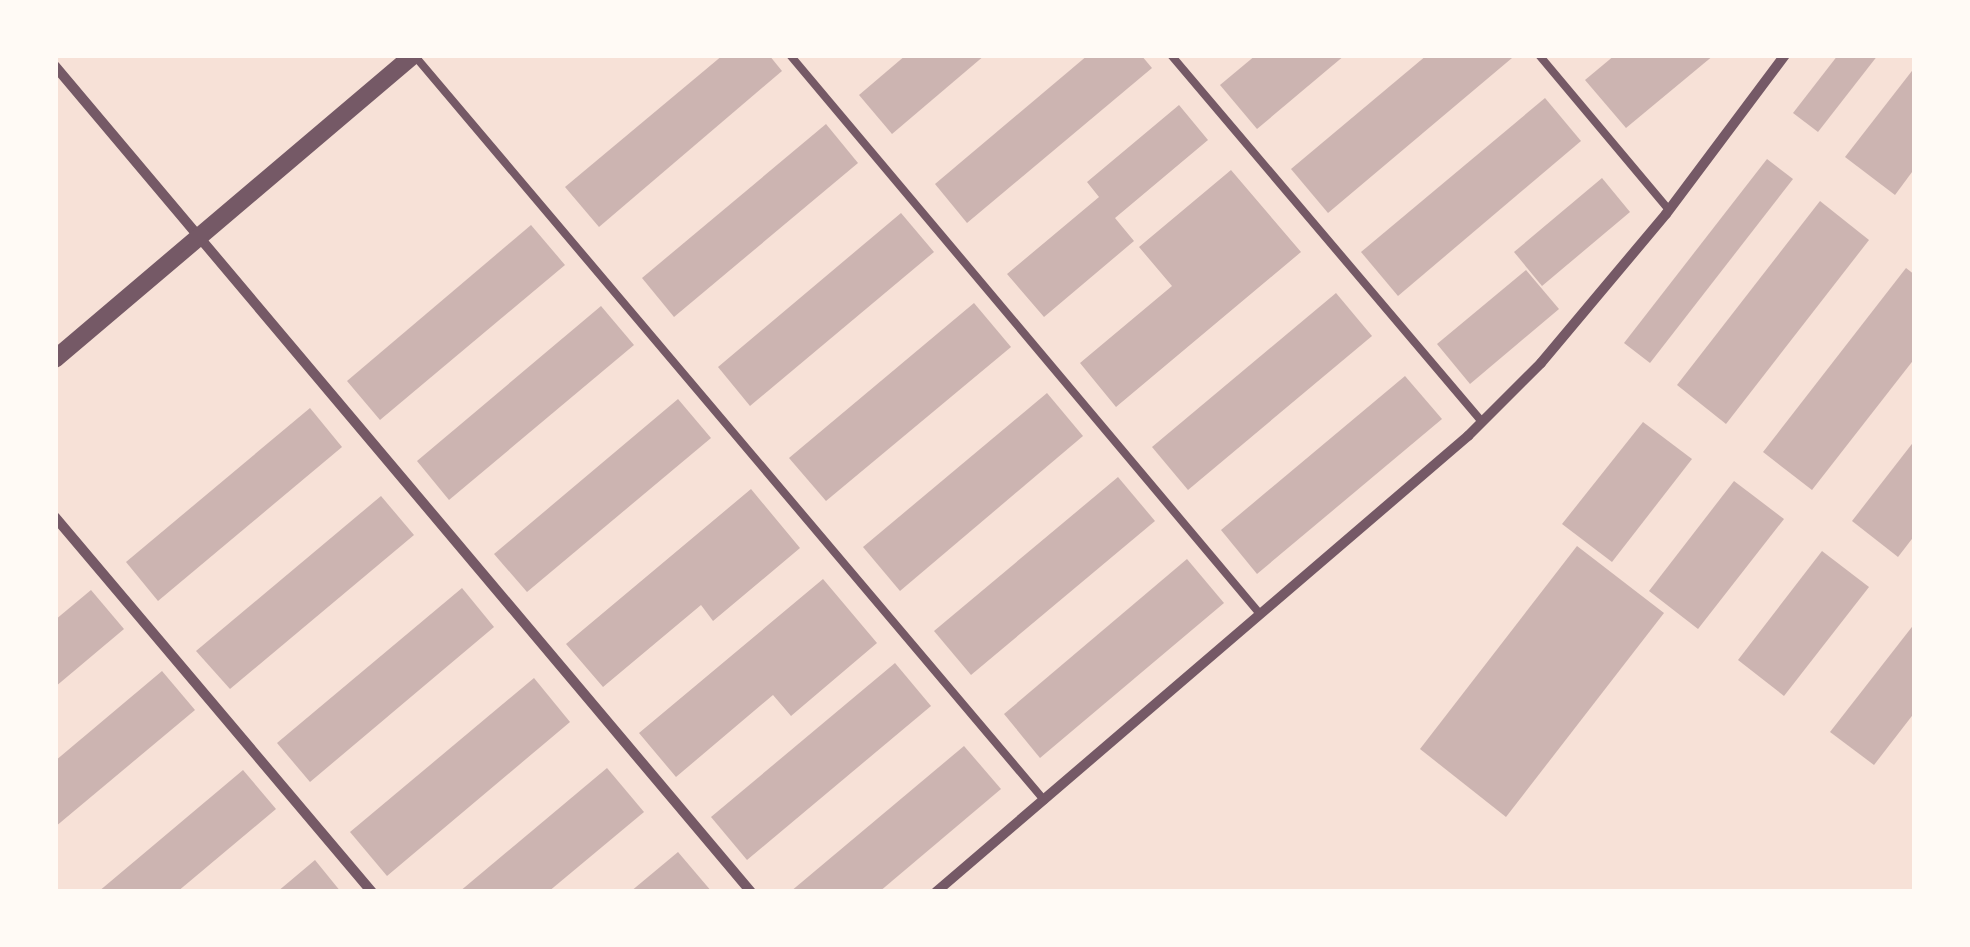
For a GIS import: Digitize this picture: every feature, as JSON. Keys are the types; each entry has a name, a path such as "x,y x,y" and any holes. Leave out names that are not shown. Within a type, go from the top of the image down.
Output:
{"street":[{"path":"55,359 414,55"},
{"path":"936,892 1482,422 1542,363 1669,210 1785,55"},
{"path":"55,66 751,892"},
{"path":"55,517 372,892"}],"lane":[{"path":"414,55 1044,800"},
{"path":"790,55 1260,614"},
{"path":"1172,55 1482,422"},
{"path":"1539,55 1669,210"}],"building":[{"path":"723,55 769,55 782,71 599,227 565,187"},
{"path":"906,55 985,55 892,134 859,95"},
{"path":"1088,55 1141,55 1152,68 967,223 935,184"},
{"path":"1256,55 1345,55 1257,129 1220,85"},
{"path":"1427,55 1512,58 1328,213 1291,169"},
{"path":"1615,55 1714,55 1626,128 1585,80"},
{"path":"1838,55 1878,55 1818,132 1793,113"},
{"path":"1915,67 1915,168 1895,195 1845,157"},
{"path":"1545,98 1581,141 1398,296 1361,252"},
{"path":"1179,105 1208,140 1115,218 1134,241 1044,317 1007,274 1099,197 1087,182"},
{"path":"826,124 858,163 674,317 642,278"},
{"path":"1767,159 1793,179 1650,363 1624,343"},
{"path":"1231,170 1301,252 1116,407 1080,363 1172,286 1139,247"},
{"path":"1602,178 1630,212 1542,286 1514,252"},
{"path":"1820,201 1869,240 1726,424 1677,385"},
{"path":"901,213 934,252 750,406 718,367"},
{"path":"531,225 565,265 380,420 347,381"},
{"path":"1906,268 1915,275 1915,358 1812,490 1763,452"},
{"path":"1526,270 1559,309 1470,384 1437,344"},
{"path":"1336,293 1372,336 1188,490 1152,447"},
{"path":"974,303 1011,347 826,501 789,458"},
{"path":"601,306 634,345 449,500 417,461"},
{"path":"1405,376 1442,419 1257,574 1221,530"},
{"path":"1047,393 1083,436 900,591 863,547"},
{"path":"678,399 711,438 527,592 494,554"},
{"path":"310,408 342,447 158,601 126,562"},
{"path":"1643,422 1692,459 1612,562 1562,524"},
{"path":"1915,440 1915,535 1898,557 1852,521"},
{"path":"1118,477 1155,521 971,675 934,631"},
{"path":"1734,481 1784,519 1698,629 1649,591"},
{"path":"751,489 800,548 713,621 701,605 603,687 566,644"},
{"path":"381,496 414,535 230,689 196,651"},
{"path":"1577,546 1664,613 1506,817 1420,749"},
{"path":"1822,551 1869,587 1784,696 1738,660"},
{"path":"1187,559 1224,603 1040,758 1004,714"},
{"path":"823,579 877,643 791,716 773,695 676,777 639,733"},
{"path":"462,588 494,627 310,782 277,743"},
{"path":"91,590 124,629 55,687 55,620"},
{"path":"1915,623 1915,712 1874,765 1830,732"},
{"path":"895,663 931,706 747,860 711,817"},
{"path":"162,671 195,710 55,827 55,761"},
{"path":"534,678 570,722 387,876 350,832"},
{"path":"964,746 1001,789 879,892 790,892"},
{"path":"607,768 644,812 548,892 459,892"},
{"path":"243,770 276,809 177,892 98,892"},
{"path":"678,852 712,892 630,892"},
{"path":"315,860 341,892 277,892"}]}
